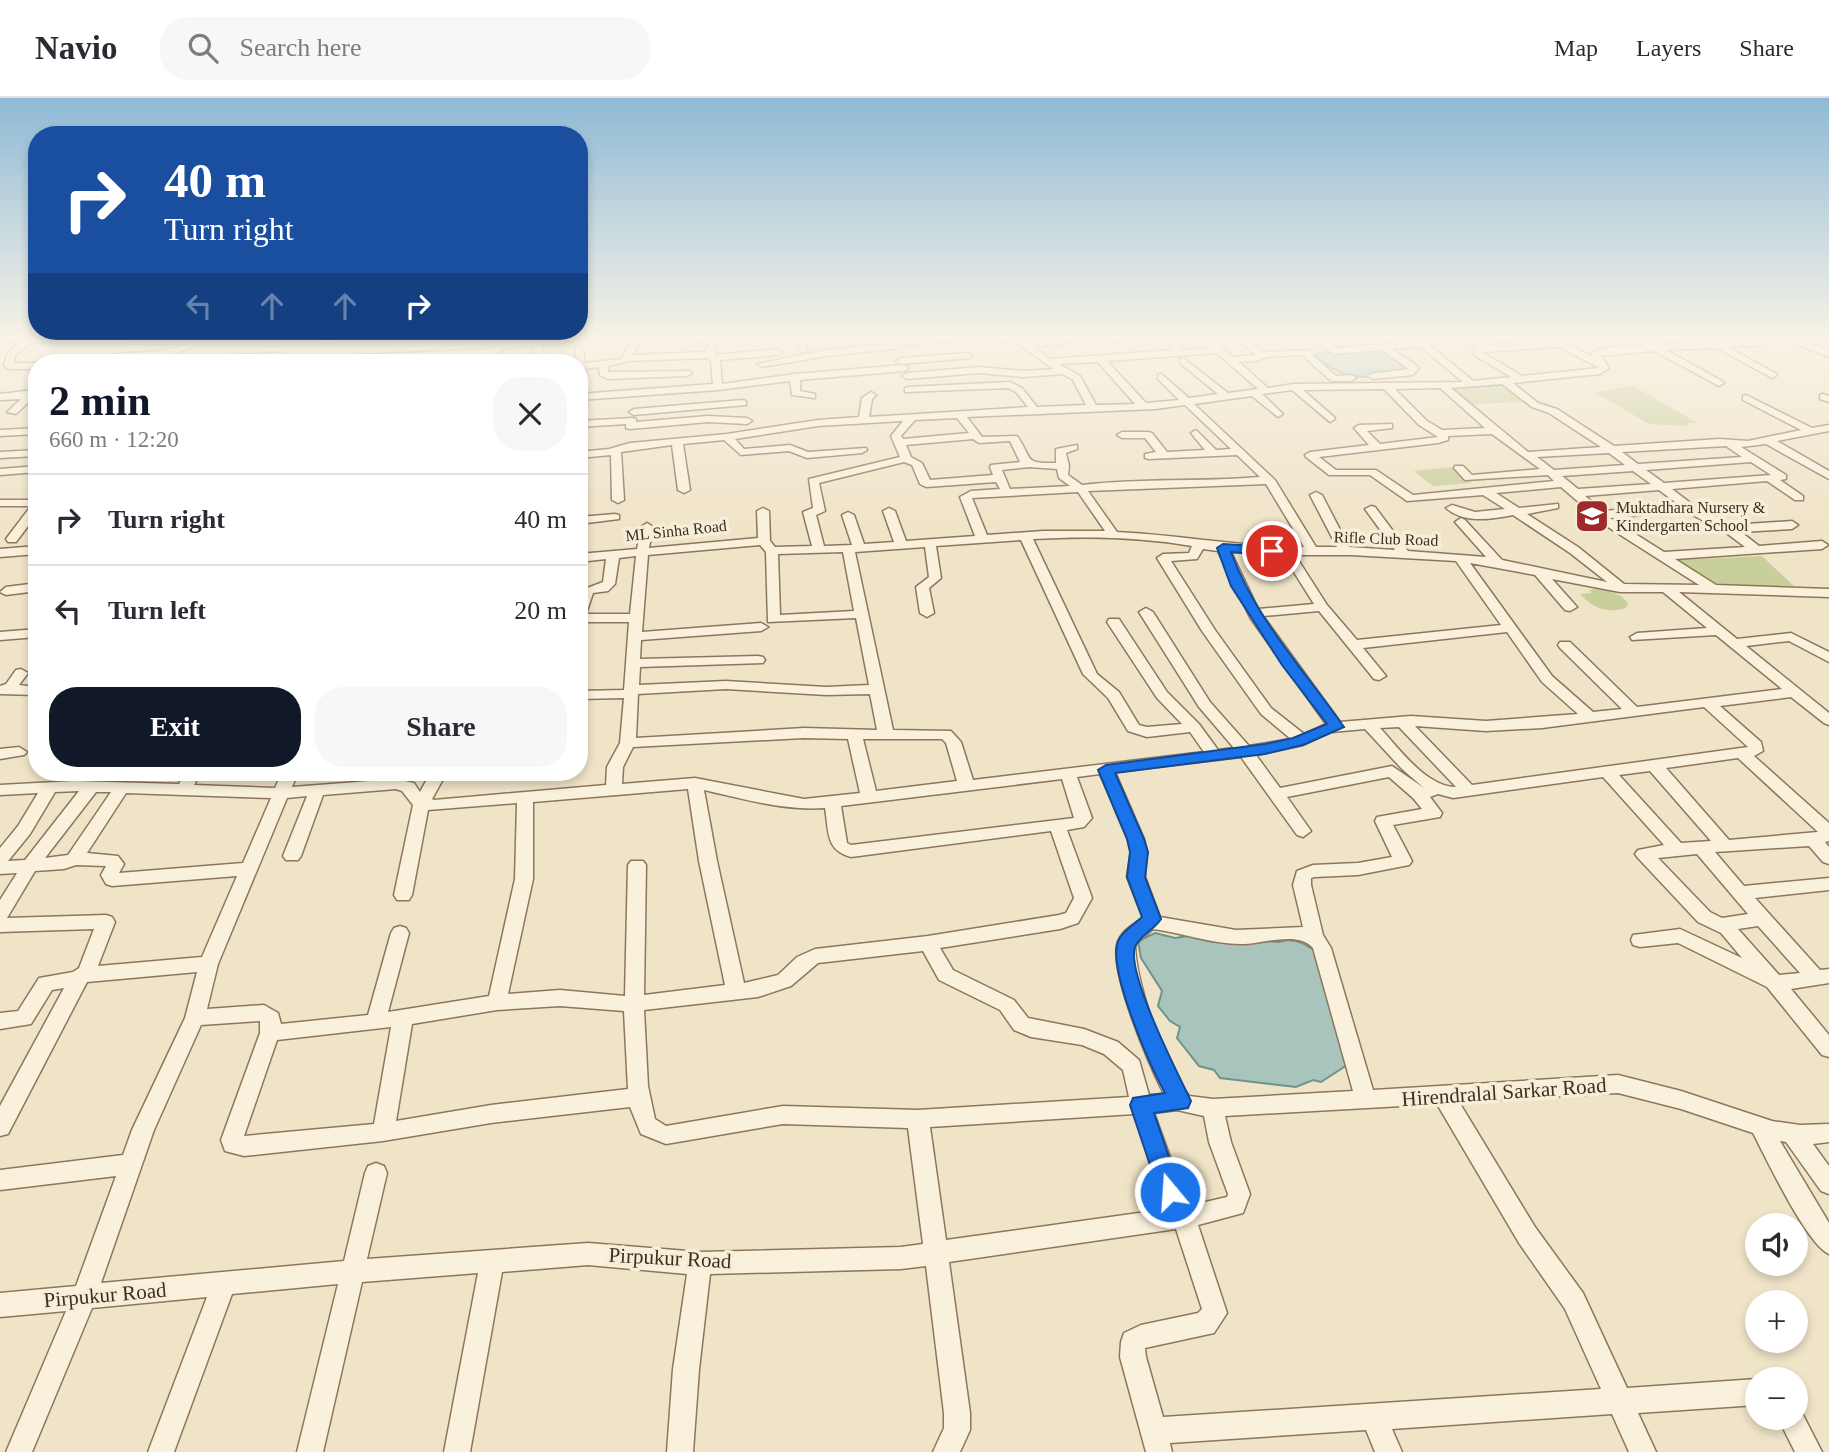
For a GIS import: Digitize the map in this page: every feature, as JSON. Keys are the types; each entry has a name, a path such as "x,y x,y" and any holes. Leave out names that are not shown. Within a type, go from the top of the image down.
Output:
{"street":[{"path":"12,412 28,399"},
{"path":"618,500 620,448 638,399"},
{"path":"632,419 708,419 748,426 743,399"},
{"path":"864,419 867,399"},
{"path":"905,459 896,436 907,418 908,399"},
{"path":"994,399 1009,412"},
{"path":"1025,399 1035,410"},
{"path":"1088,399 1092,407"},
{"path":"1137,399 1143,406"},
{"path":"588,453 727,436 822,417 852,421 961,416 1143,406 1200,399"},
{"path":"1266,399 1278,414"},
{"path":"1308,399 1330,419"},
{"path":"1400,399 1423,423 1444,438 1310,455 1333,473 1373,472 1411,499 1563,483"},
{"path":"1458,399 1551,472 1599,515 1715,589"},
{"path":"1528,399 1535,405 1553,411 1610,448 1688,507 1712,521 1719,520 1757,550"},
{"path":"1748,399 1812,432"},
{"path":"1189,401 1269,480 1312,551"},
{"path":"588,423 743,403"},
{"path":"961,416 979,440 1013,438 1020,446 1022,457 1029,464"},
{"path":"852,421 862,450 872,466"},
{"path":"1377,446 1359,428 1388,426"},
{"path":"1526,455 1727,442 1748,444 1829,428"},
{"path":"0,433 28,431"},
{"path":"1440,433 1495,431"},
{"path":"1196,433 1213,453"},
{"path":"1122,435 1148,435 1164,455"},
{"path":"727,436 741,452 790,448 807,455 862,450"},
{"path":"899,442 976,436"},
{"path":"1769,441 1829,476"},
{"path":"677,442 684,490"},
{"path":"1575,493 1772,480 1782,477 1727,442"},
{"path":"1073,447 1060,451 1064,466 1062,474 1081,489 1113,535"},
{"path":"1149,456 1241,452"},
{"path":"0,455 28,453"},
{"path":"819,550 809,512 819,511 814,481 905,459 917,463 926,484 1001,478"},
{"path":"1459,468 1469,478 1753,459"},
{"path":"1007,493 995,467 1029,464 1064,466"},
{"path":"0,472 28,470"},
{"path":"982,539 966,497 971,494 1134,484 1215,484 1269,480"},
{"path":"1772,480 1799,498"},
{"path":"1485,491 1574,551 1620,588"},
{"path":"0,495 28,493"},
{"path":"1316,495 1345,551"},
{"path":"0,503 28,505"},
{"path":"1451,509 1469,517 1554,506"},
{"path":"1599,515 1688,507"},
{"path":"1371,509 1404,554"},
{"path":"763,511 774,619 863,614"},
{"path":"889,511 901,545"},
{"path":"848,515 886,735"},
{"path":"588,520 615,517"},
{"path":"12,539 28,518"},
{"path":"1461,522 1498,563"},
{"path":"1730,529 1792,525"},
{"path":"614,790 615,766 628,743 639,573 645,551 647,527"},
{"name":"Rifle Club Road","path":"768,547 853,549 1025,536 1113,535 1167,538 1223,548 1345,551 1460,558 1620,588 1829,593"},
{"path":"1025,536 1038,559 1067,632 1090,674 1097,684 1111,691 1133,728 1147,732 1194,727"},
{"name":"ML Sinha Road","path":"588,557 731,542 768,547"},
{"path":"928,613 922,590 935,578 930,543"},
{"path":"1199,545 1193,556 1163,558 1209,631 1266,711 1303,740"},
{"path":"1662,556 1822,545"},
{"path":"1223,548 1237,586 1287,662 1336,727"},
{"path":"0,553 28,551"},
{"path":"1287,551 1322,607 1379,676"},
{"path":"588,590 603,588 609,584 613,554"},
{"path":"1460,558 1547,679 1589,716"},
{"path":"1539,572 1570,607"},
{"path":"6,591 28,588"},
{"path":"1668,590 1829,720"},
{"path":"1810,592 1829,607"},
{"path":"1255,613 1322,607"},
{"path":"1146,612 1204,704 1246,752 1303,831"},
{"path":"588,616 636,618"},
{"path":"1114,622 1162,695 1194,727 1215,756"},
{"path":"636,636 761,627"},
{"path":"1352,645 1510,628"},
{"path":"1637,637 1719,631"},
{"path":"0,636 28,634"},
{"path":"1734,643 1791,637 1829,657"},
{"path":"1565,645 1634,712"},
{"path":"633,663 758,660"},
{"path":"4,689 21,673"},
{"path":"588,694 726,685 826,691 877,689"},
{"path":"4,689 28,690"},
{"path":"374,781 403,786 421,804 434,805 695,783 804,804 967,787 1246,752 1303,740 1322,730 1336,727 1403,722 1505,726 1794,692"},
{"path":"1277,794 1392,771 1427,792 1453,793 1755,751 1756,745 1708,703"},
{"path":"1403,722 1469,791"},
{"path":"1366,1100 1322,948 1315,938 1302,885 1303,875 1403,861 1383,821 1434,813 1427,792 1368,724"},
{"path":"628,743 804,733 855,736 946,734 953,742 967,787"},
{"path":"855,736 869,797"},
{"path":"0,754 19,752"},
{"path":"1741,753 1788,793 1823,837 1829,858"},
{"path":"1656,766 1726,846"},
{"path":"1106,770 1136,839 1139,852 1136,877 1151,914 1151,922"},
{"path":"1608,773 1677,849"},
{"path":"832,802 839,844 843,849 851,851 1078,823 1084,818 1068,774"},
{"path":"183,791 188,781"},
{"path":"19,1452 84,1297 143,1130 195,1018 209,964 285,781"},
{"path":"0,790 91,787 280,793 317,790 355,781"},
{"path":"403,895 421,804 434,781"},
{"path":"695,783 701,839 722,918 736,992"},
{"path":"0,860 24,830 50,787"},
{"path":"0,915 30,866 91,787"},
{"path":"74,859 121,789"},
{"path":"292,856 317,790"},
{"path":"497,1002 524,879 525,798"},
{"path":"270,1033 354,1025 497,1002 560,998 634,1004 736,992 778,984 792,975 803,961 815,956 928,943 1060,922 1072,918 1083,898 1056,825"},
{"path":"1823,837 1677,849 1646,853 1644,857 1704,917 1734,936 1829,1049"},
{"path":"1702,848 1740,893 1823,977"},
{"path":"0,868 64,863 74,859 112,860 115,864 110,875 112,880 248,869"},
{"name":"Hirendralal Sarkar Road","path":"637,864 634,1004 639,1097 646,1124 655,1132 666,1135 783,1115 918,1119 1181,1101 1213,1108 1618,1084 1652,1091 1793,1135 1815,1136 1829,1133"},
{"path":"1740,893 1829,884"},
{"path":"1720,925 1765,918"},
{"path":"0,925 106,922 82,976 0,1127"},
{"path":"1181,1101 1167,1078 1130,982 1125,957 1126,942 1131,935 1151,922 1214,935 1237,937 1304,934 1315,938"},
{"path":"376,1020 400,933"},
{"path":"1640,940 1680,936 1774,982 1785,984 1823,977"},
{"path":"928,943 946,975 1007,1005 1021,1024 1031,1029 1084,1037 1111,1048 1132,1066 1141,1105 1181,1219 1191,1236 1215,1313 1205,1324 1142,1337 1133,1342 1133,1357 1156,1441 1372,1415 1745,1393"},
{"path":"0,1021 24,1018 46,983 82,976 209,964"},
{"path":"195,1018 264,1013 271,1019 270,1033 232,1140 233,1144 244,1146 383,1132 491,1114 639,1097"},
{"path":"383,1132 403,1016"},
{"path":"1443,1095 1527,1236 1574,1301 1643,1452"},
{"name":"Pirpukur Road","path":"0,1305 354,1271 588,1254 700,1263 901,1258 1181,1219 1227,1210 1235,1206 1239,1194 1220,1142 1213,1108"},
{"path":"918,1119 957,1413 957,1430 947,1452"},
{"path":"1760,1126 1801,1200 1829,1243"},
{"path":"1793,1135 1829,1184"},
{"path":"0,1180 131,1164"},
{"path":"310,1452 376,1173"},
{"path":"457,1452 492,1262"},
{"path":"680,1452 686,1369 700,1263"},
{"path":"161,1452 225,1284"},
{"path":"1372,1415 1389,1452"},
{"path":"1797,1430 1809,1452"}],"green space":[{"path":"1463,399 1527,399 1530,402 1469,404"},
{"path":"1607,399 1656,399 1698,423 1687,423 1687,426 1649,424"},
{"path":"1453,467 1472,483 1433,486 1414,471"},
{"path":"1762,556 1794,586 1716,587 1674,560"},
{"path":"1602,588 1621,596 1628,603 1626,608 1601,608 1580,594 1592,593 1589,590"}],"water":[{"path":"1155,933 1175,938 1194,935 1279,942 1290,940 1321,955 1347,1065 1321,1082 1313,1080 1296,1087 1220,1078 1214,1070 1199,1066 1177,1038 1180,1027 1170,1021 1158,1006 1162,991 1141,958 1138,941"}],"place":[{"name":"Muktadhara Nursery & Kindergarten School","path":"1592,516"}],"route":[{"path":"1170,1192 1141,1105 1181,1101 1167,1078 1130,982 1125,957 1126,942 1152,919 1136,877 1139,852 1136,839 1106,770 1287,745 1336,727 1287,662 1237,586 1223,548 1272,551"}]}
